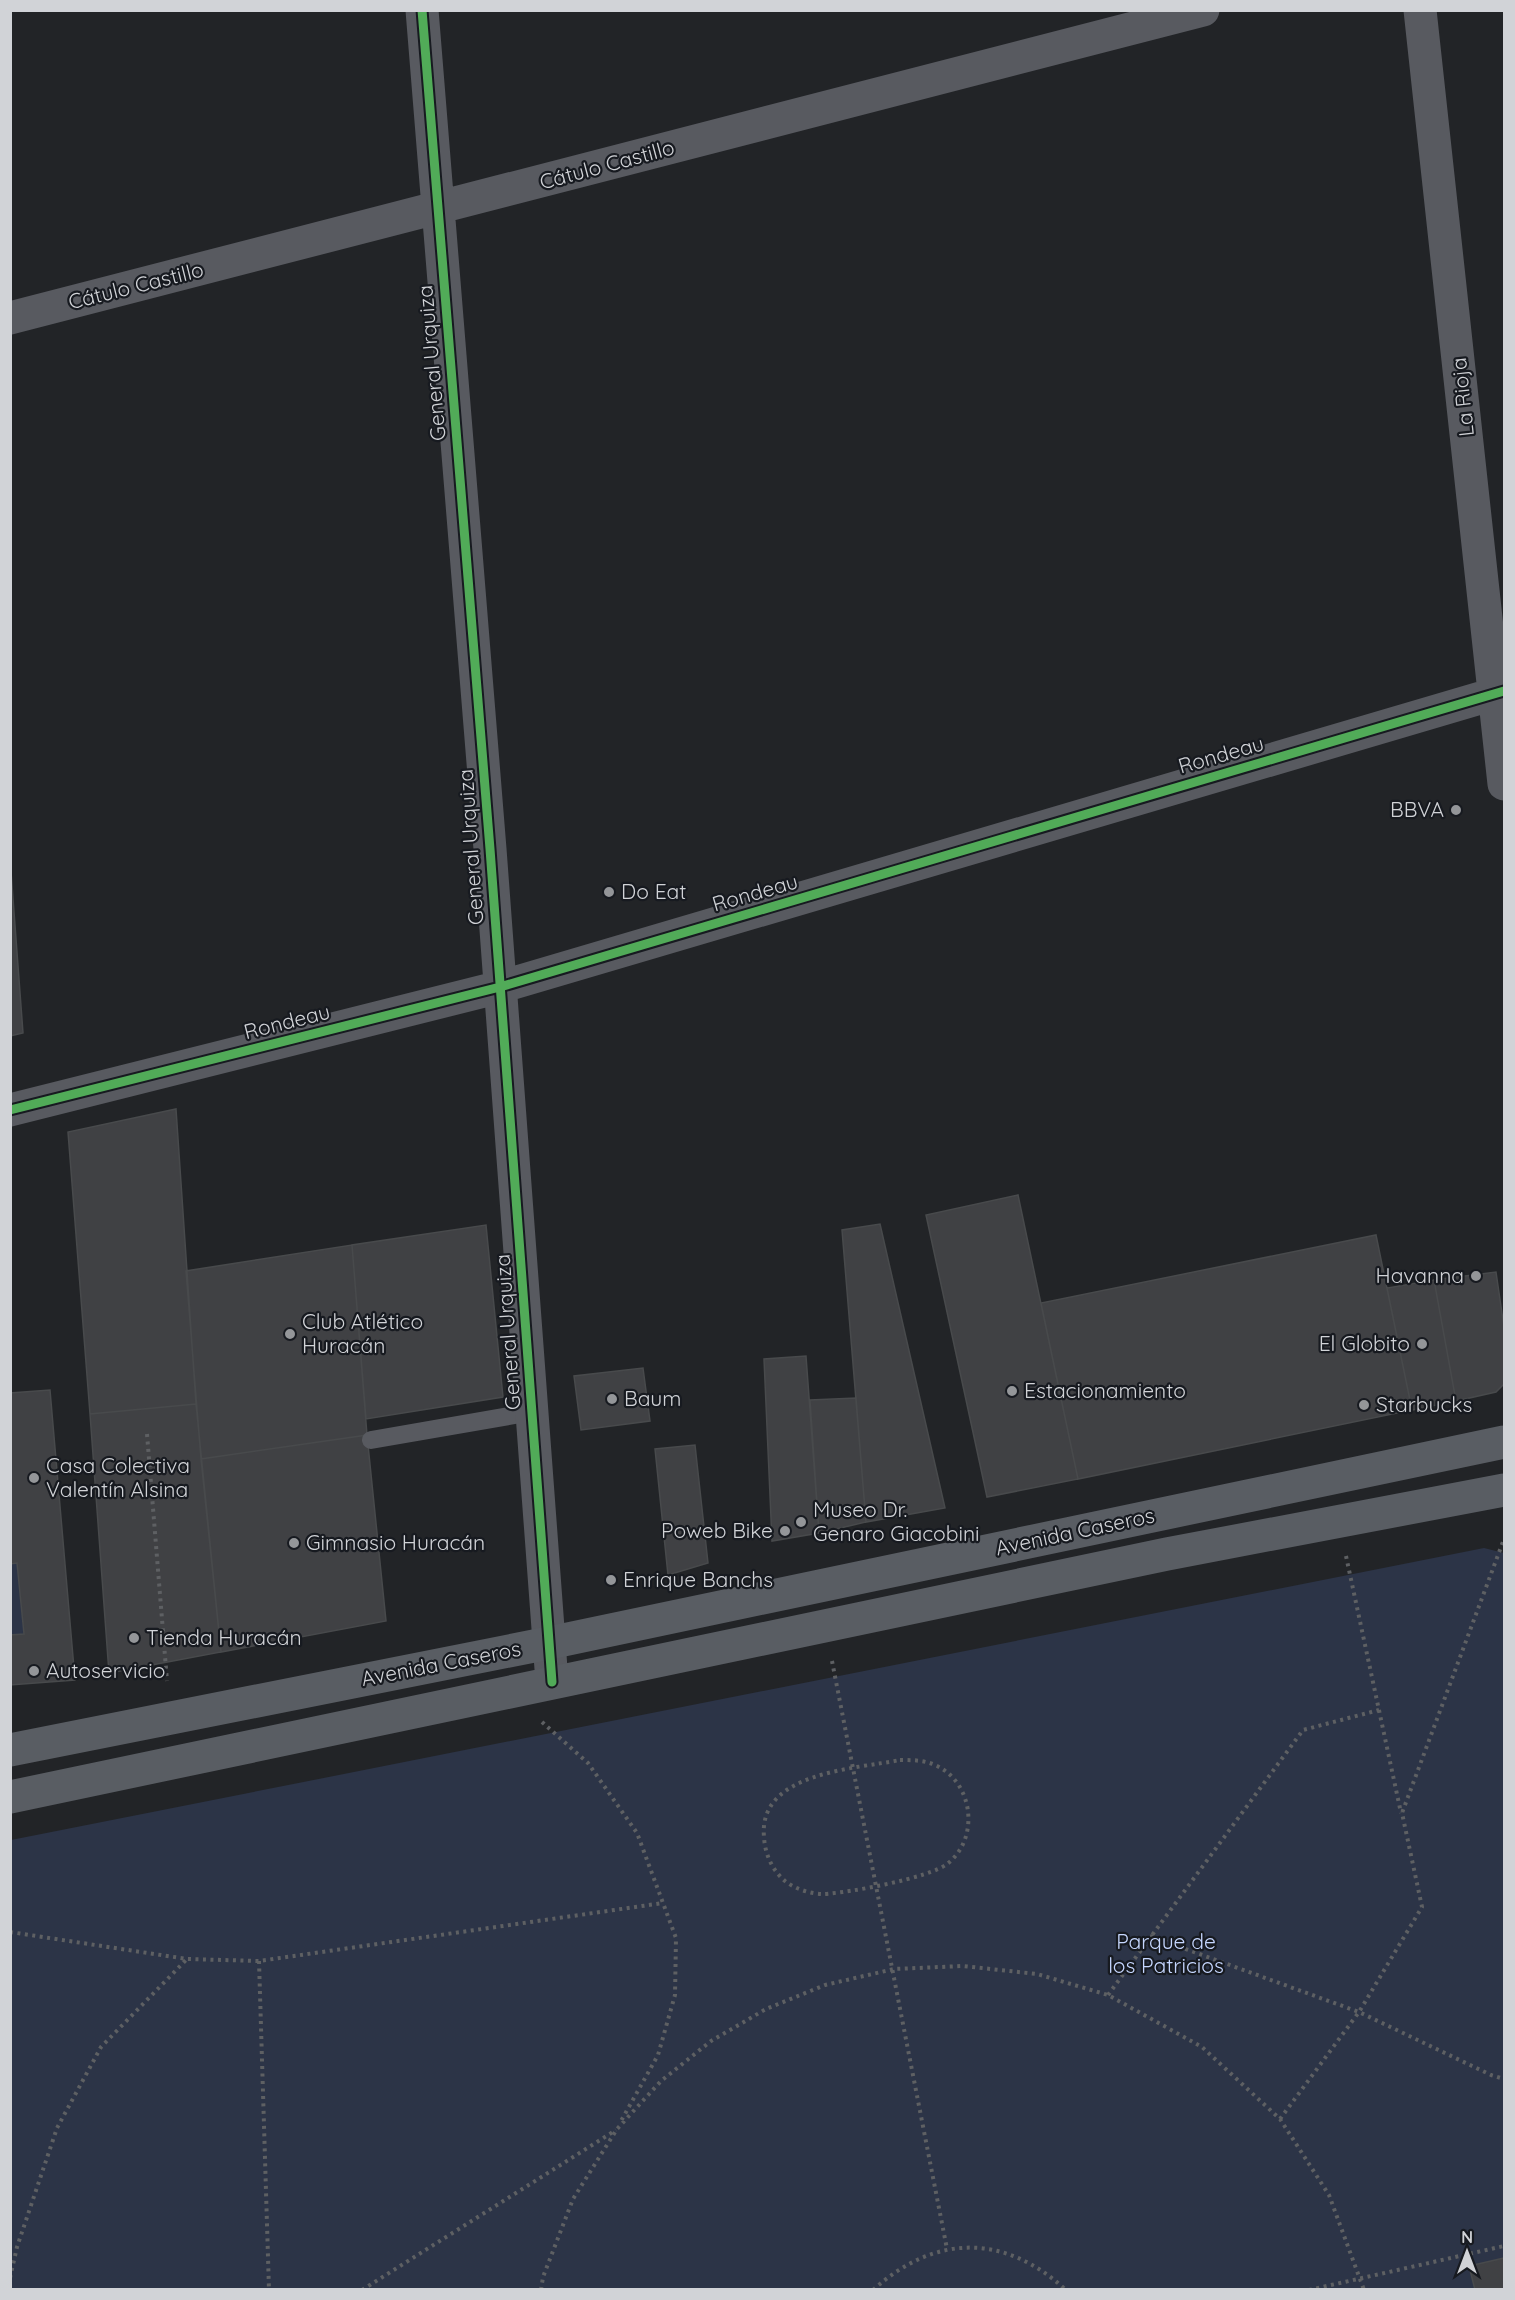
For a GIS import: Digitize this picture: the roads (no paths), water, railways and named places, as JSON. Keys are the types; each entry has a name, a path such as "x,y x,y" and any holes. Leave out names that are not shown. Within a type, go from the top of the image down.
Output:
{"main road":[{"name":"Avenida Caseros","path":"10,1750 549,1642 1504,1442"},
{"name":"Avenida Caseros","path":"10,1797 1167,1554 1504,1490"}],"street":[{"name":"General Urquiza","path":"422,10 500,987 552,1682"},
{"name":"Cátulo Castillo","path":"10,318 1203,10"},
{"name":"La Rioja","path":"1420,10 1500,692 1504,784"},
{"name":"Rondeau","path":"10,1110 500,987 1500,692"}],"lane":[{"path":"371,1440 532,1412"}],"place":[{"name":"BBVA","path":"1456,810"},
{"name":"Do Eat","path":"609,892"},
{"name":"Havanna","path":"1476,1276"},
{"name":"Club Atlético Huracán","path":"290,1334"},
{"name":"El Globito","path":"1422,1344"},
{"name":"Estacionamiento","path":"1012,1391"},
{"name":"Baum","path":"612,1399"},
{"name":"Starbucks","path":"1364,1405"},
{"name":"Casa Colectiva Valentín Alsina","path":"34,1478"},
{"name":"Museo Dr. Genaro Giacobini","path":"801,1522"},
{"name":"Poweb Bike","path":"785,1531"},
{"name":"Gimnasio Huracán","path":"294,1543"},
{"name":"Enrique Banchs","path":"611,1580"},
{"name":"Tienda Huracán","path":"134,1638"},
{"name":"Autoservicio","path":"34,1671"}],"park label":[{"name":"Parque de los Patricios","path":"1166,1954"}]}
